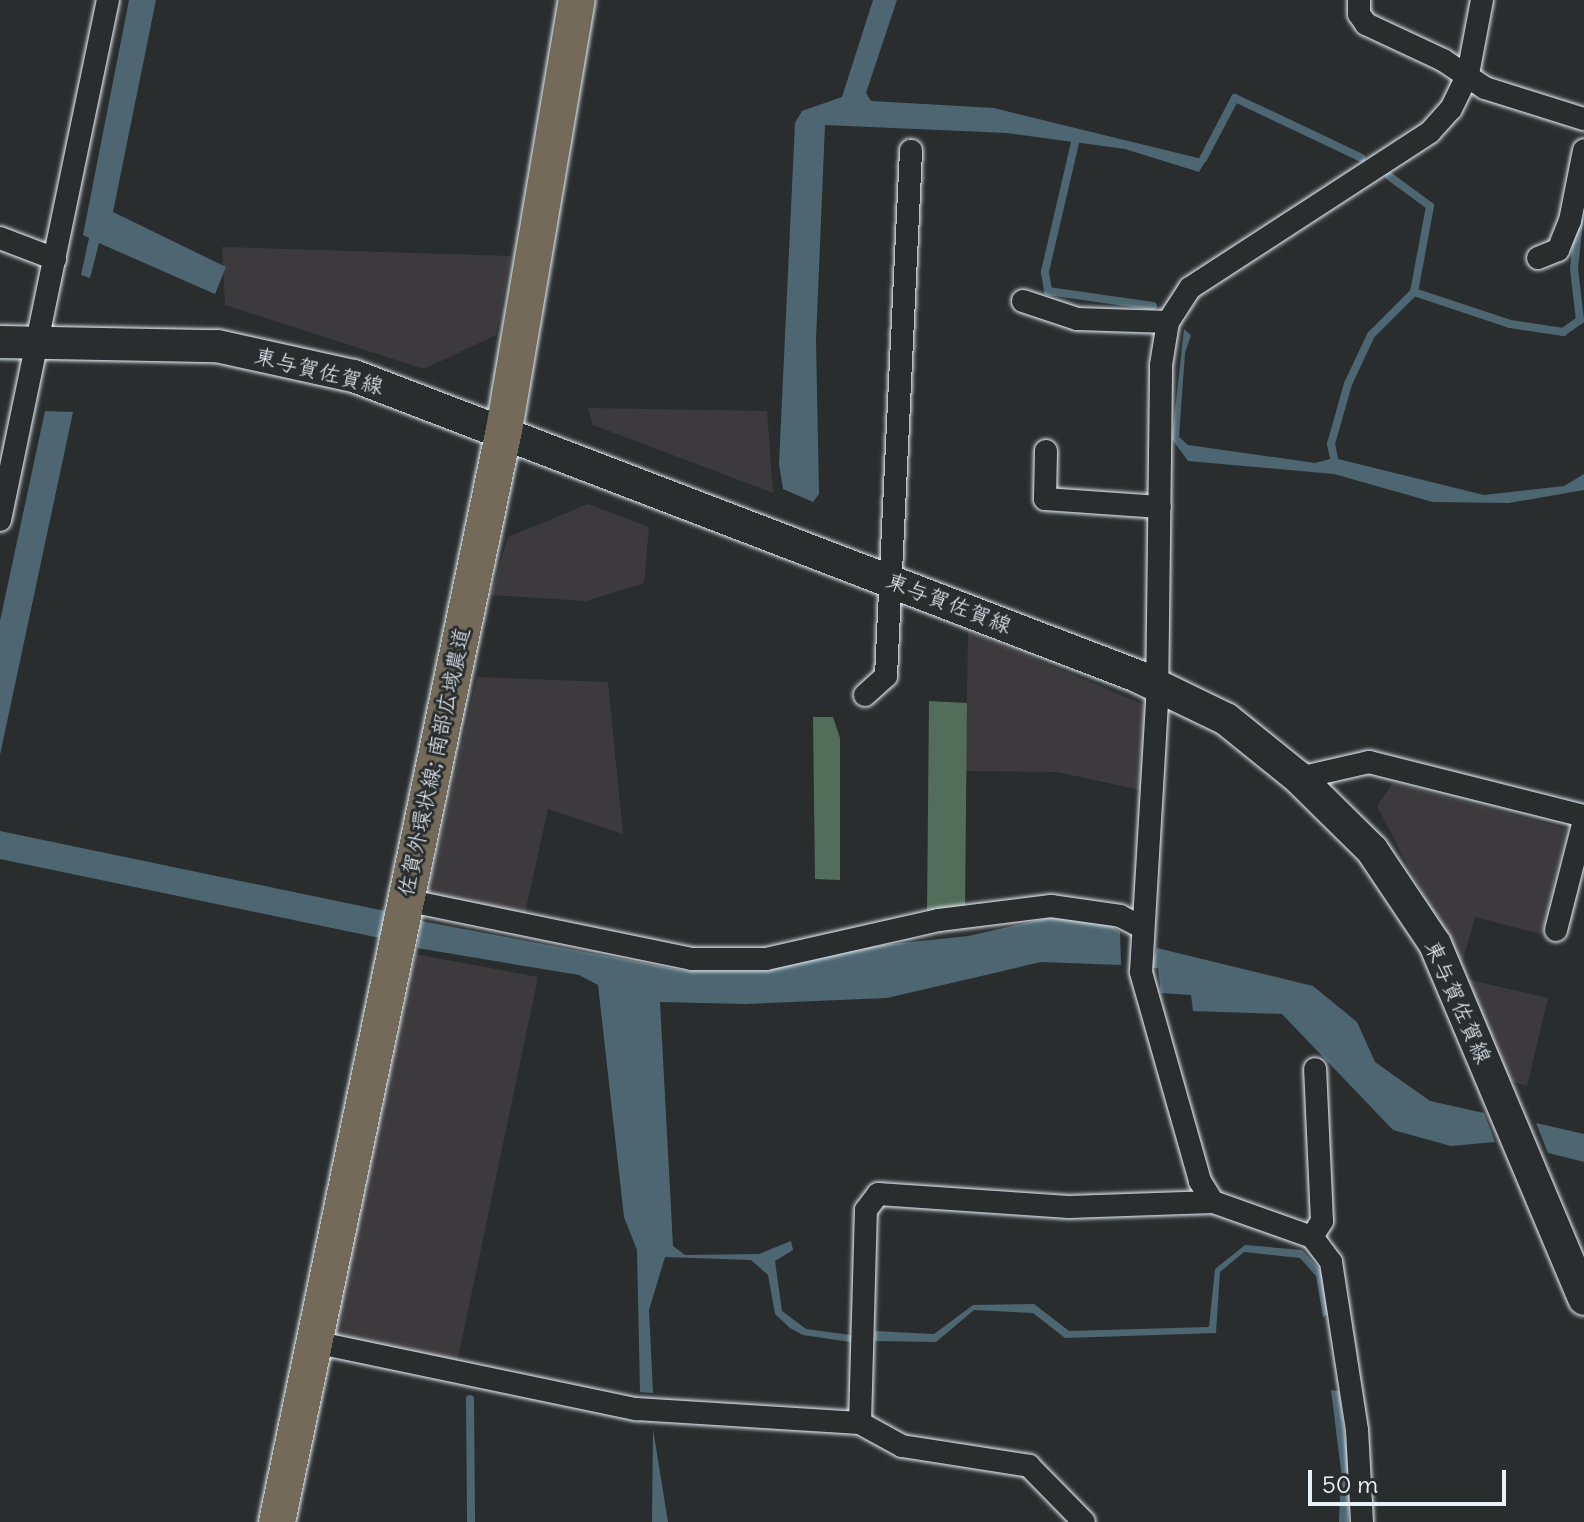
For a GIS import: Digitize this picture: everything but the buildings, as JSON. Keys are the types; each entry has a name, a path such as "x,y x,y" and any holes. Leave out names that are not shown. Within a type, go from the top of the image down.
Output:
{"main road":[{"name":"佐賀外環状線; 南部広域農道","path":"277,1522 504,430 577,0"},
{"name":"東与賀佐賀線","path":"0,342 38,339 217,346 354,376 504,430 1158,685 1226,719 1299,778 1372,850 1435,944 1584,1299"}],"street":[{"path":"0,520 108,0"},
{"path":"1359,0 1359,14 1366,24 1468,74 1485,88 1584,119"},
{"path":"1213,1202 1200,1181 1141,972 1140,926 1150,862 1158,685 1161,365 1168,322 1190,288 1430,132 1451,109 1468,74 1482,0"},
{"path":"1538,258 1558,250 1570,221 1584,150"},
{"path":"865,695 886,676 911,151"},
{"path":"0,238 55,259"},
{"path":"1023,301 1077,319 1168,322"},
{"path":"1046,451 1045,499 1160,507"},
{"path":"1299,778 1369,762 1584,818 1556,930"},
{"path":"405,900 692,959 766,959 939,920 1051,906 1120,916 1140,926"},
{"path":"1312,1237 1322,1221 1315,1069"},
{"path":"860,1423 866,1210 878,1194 1069,1207 1213,1202 1312,1237 1331,1262 1357,1430 1362,1522"},
{"path":"314,1342 636,1409 860,1423 902,1446 1029,1466 1084,1522"}],"shaded area":[{"path":"222,247 511,256 496,335 424,369 225,305"},
{"path":"588,408 767,411 773,493 593,425"},
{"path":"588,504 649,527 644,583 586,601 491,595 508,537"},
{"path":"968,631 1145,705 1141,790 1057,772 966,771"},
{"path":"477,677 608,682 623,834 548,809 525,913 428,893"},
{"path":"1393,783 1566,829 1542,934 1475,917 1461,967 1377,806"},
{"path":"415,954 538,977 457,1363 334,1334"},
{"path":"1466,979 1548,998 1527,1086 1510,1081"}],"green space":[{"path":"929,701 967,703 965,909 927,915"},
{"path":"813,717 833,717 840,738 840,880 815,879"}],"water":[{"path":"129,0 156,0 113,212 226,267 215,294 99,243 90,278 81,275 89,238 83,235"},
{"path":"873,0 897,0 866,93 871,101 994,108 1206,160 1199,172 1125,149 1007,133 825,125 816,340 819,494 813,502 783,489 779,464 795,123 802,111 842,97"},
{"path":"1184,329 1191,335 1185,353 1179,437 1188,445 1315,463 1334,458 1484,495 1564,486 1584,474 1584,490 1509,503 1433,502 1334,474 1188,461 1172,439"},
{"path":"45,411 73,412 0,755 0,621"},
{"path":"0,831 385,911 380,938 0,859"},
{"path":"1053,917 1109,924 1120,932 1121,965 1041,962 887,998 745,1004 660,1002 673,1246 685,1255 759,1254 791,1241 793,1250 775,1261 782,1311 806,1329 858,1336 857,1343 803,1335 790,1328 775,1314 768,1275 751,1260 665,1257 649,1310 653,1393 640,1392 637,1250 624,1217 598,985 579,975 417,948 421,921 686,971 764,971 873,946 968,936"},
{"path":"1157,948 1313,986 1357,1022 1375,1062 1430,1101 1484,1113 1495,1142 1451,1146 1393,1130 1282,1014 1193,1011 1191,995 1161,993 1158,968 1151,968"},
{"path":"1536,1123 1584,1134 1584,1162 1548,1153"},
{"path":"1245,1245 1302,1250 1324,1274 1330,1313 1323,1317 1316,1276 1300,1258 1244,1252 1220,1272 1216,1333 1065,1338 1033,1313 974,1310 936,1342 875,1341 875,1331 934,1334 973,1305 1034,1304 1069,1331 1209,1327 1215,1269"},
{"path":"1331,1390 1339,1391 1350,1476 1348,1522 1339,1522 1341,1471"},
{"path":"653,1429 668,1522 652,1522"}],"waterway":[{"path":"1203,159 1235,98 1362,158"},
{"path":"1077,134 1045,272 1048,291 1153,306"},
{"path":"1389,176 1430,206 1414,292"},
{"path":"1334,458 1331,444 1348,384 1371,335 1414,292 1510,324 1563,332 1580,320 1574,269 1579,221"},
{"path":"470,1399 471,1522"}]}
